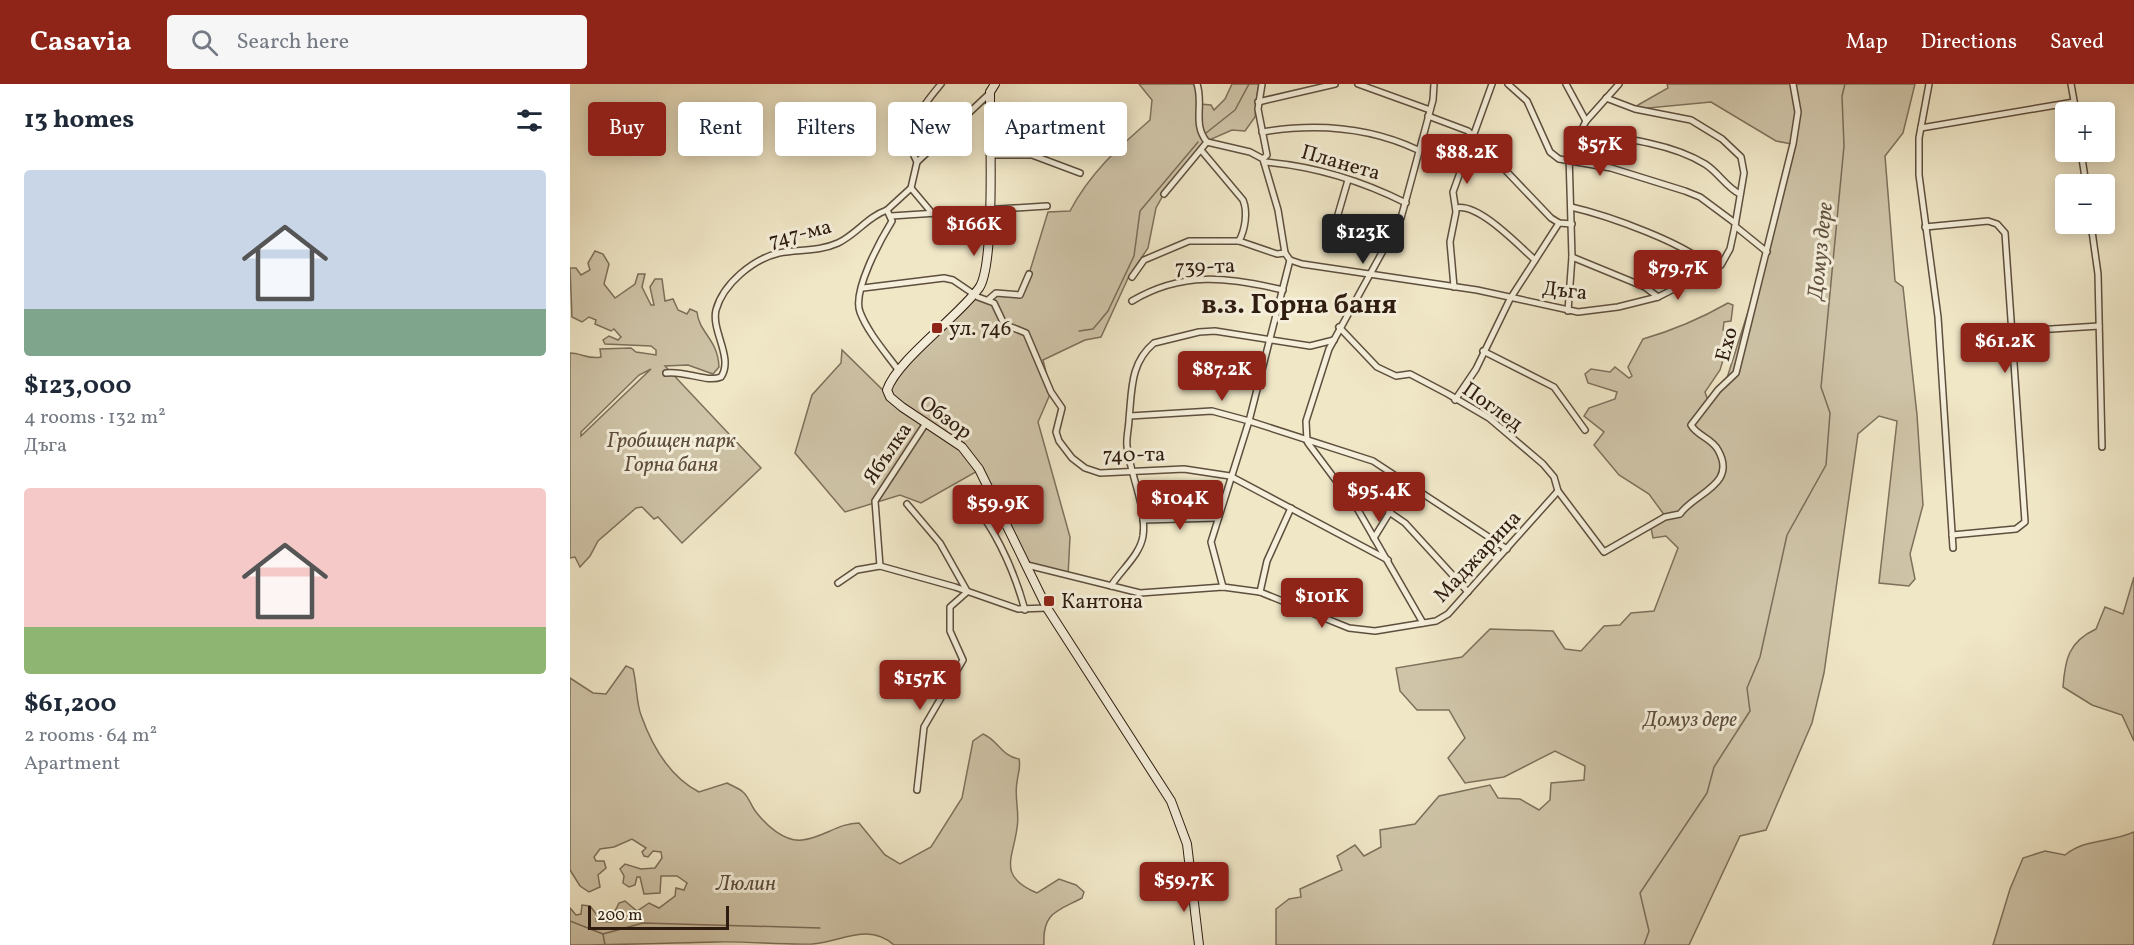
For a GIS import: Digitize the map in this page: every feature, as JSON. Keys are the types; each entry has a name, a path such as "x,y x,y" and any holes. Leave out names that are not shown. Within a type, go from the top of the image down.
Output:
{"street":[{"path":"917,162 913,154 912,128 920,111 941,84"},
{"path":"899,371 859,310 872,255 892,221 887,210 910,188 917,162 990,92 995,84"},
{"path":"1224,587 1210,545 1249,421 1272,338 1290,260 1285,254 1278,210 1264,161 1267,155 1258,102 1262,84"},
{"path":"1258,102 1335,84"},
{"path":"1358,84 1430,113 1472,135 1527,195 1558,223 1572,224"},
{"path":"1423,623 1388,560 1334,474 1307,441 1306,421 1311,400 1334,339 1371,276 1401,218 1430,113 1434,84"},
{"path":"1454,287 1450,242 1456,208 1452,196 1492,84"},
{"path":"1508,84 1527,101 1550,152 1559,159 1611,168 1685,190 1700,197 1767,252"},
{"path":"1566,84 1586,121"},
{"path":"1568,311 1572,257 1569,160 1586,121 1620,84"},
{"name":"Ехо","path":"1600,548 1604,552 1665,517 1680,514 1685,506 1707,493 1721,478 1722,459 1718,449 1691,425 1705,405 1736,373 1767,252 1798,112 1792,84"},
{"path":"1929,84 1921,128 1918,175 1938,317 1953,548"},
{"path":"2071,84 2074,102"},
{"path":"1164,194 1181,170 1207,142 1197,125 1200,103 1198,85"},
{"name":"Обзор","path":"990,92 990,102"},
{"name":"Дъга","path":"1290,260 1371,276 1454,287 1568,311 1618,307 1658,297 1713,270 1725,260 1735,225 1744,172 1743,160 1722,139 1686,118 1635,108 1606,98"},
{"path":"1921,128 2055,105"},
{"path":"1262,132 1316,127 1375,133 1418,150"},
{"path":"1579,133 1627,138 1690,157 1710,168 1740,194"},
{"name":"Планета","path":"1207,142 1250,152 1264,161 1306,167 1383,191 1406,203"},
{"path":"1201,150 1246,206 1243,234 1239,241"},
{"name":"Обзор","path":"990,156 990,210 984,280 974,295 890,381 887,390 890,397 962,447 979,469 1047,609 1177,812 1187,844 1199,945"},
{"path":"1037,156 1080,172"},
{"path":"1332,235 1348,180"},
{"path":"910,188 932,213"},
{"path":"891,216 1047,206"},
{"path":"1456,208 1464,207 1480,214 1534,260"},
{"path":"1571,207 1606,217 1697,255 1713,270"},
{"name":"747-ма","path":"666,373 686,372 708,378 721,377 725,366 715,322 716,310 727,289 751,266 781,253 814,251 836,244 847,238 866,220 887,210"},
{"path":"1925,227 1988,221 1998,225 2005,233 2017,376 2025,522 2016,528 1952,535"},
{"path":"1455,400 1473,375 1510,299 1558,223"},
{"path":"2092,234 2098,274 2102,447"},
{"path":"1132,277 1144,260 1169,247 1189,241 1239,241 1277,254 1285,254"},
{"path":"1572,257 1644,287 1658,297"},
{"path":"863,288 944,278 953,280 974,295 988,300 996,293 1020,295 1029,274"},
{"name":"739-та","path":"1132,301 1164,284 1180,281 1238,279 1283,290"},
{"name":"740-та","path":"988,300 997,306 1004,324 1026,333 1051,392 1062,408 1056,432 1072,458 1085,468 1100,473 1184,469 1230,476 1388,560"},
{"path":"2021,331 2099,326"},
{"name":"Поглед","path":"1340,327 1377,367 1396,376 1410,374 1489,418 1543,464 1554,477 1558,491 1580,517 1600,548"},
{"path":"1111,586 1140,546 1143,520 1126,447 1132,382 1136,367 1154,344 1199,332 1215,331 1272,338 1310,346 1334,339"},
{"path":"1483,351 1554,387 1585,430"},
{"path":"1130,416 1212,411 1372,461 1507,549"},
{"name":"Ябълка","path":"880,566 874,501 926,423"},
{"path":"1374,538 1407,484"},
{"path":"960,491 978,508 1019,588 1025,610"},
{"name":"Маджарица","path":"1025,565 1140,594 1224,587 1260,592 1349,628 1375,631 1436,621 1448,614 1558,491"},
{"path":"978,508 993,496"},
{"path":"907,504 943,547 967,592"},
{"path":"1260,592 1267,561 1292,508"},
{"path":"1389,512 1405,523 1468,592"},
{"path":"1143,520 1217,518"},
{"path":"838,583 864,567 880,566 1025,610 1047,609"},
{"path":"917,790 924,727 963,660 950,631 950,607 967,592"}],"green space":[{"path":"1139,84 1197,84 1200,104 1211,105 1214,110 1225,99 1232,84 1264,84 1258,88 1255,117 1245,131 1232,130 1209,140 1166,190 1156,208 1148,248 1129,276 1101,337 1085,340 1043,360 1051,392 1038,422 1070,537 1068,576 1025,565 979,470 921,503 900,495 845,512 795,453 812,395 841,363 842,350 889,396 890,381 974,295 988,300 996,293 1020,295 1029,274 1048,212 1070,211 1086,185 1111,156 1127,156 1127,141 1150,120 1152,100"},
{"name":"Домуз дере","path":"1667,84 1915,84 1903,133 1885,156 1895,281 1903,287 1917,415 1923,505 1910,554 1915,579 1909,586 1879,583 1897,421 1879,416 1858,434 1824,673 1812,723 1766,830 1740,836 1689,945 1276,945 1276,909 1289,899 1301,897 1300,889 1342,870 1337,856 1355,845 1364,856 1381,847 1380,830 1415,824 1439,796 1490,785 1498,798 1520,799 1539,810 1550,800 1551,783 1584,780 1585,766 1555,751 1504,777 1465,783 1448,758 1465,738 1449,710 1417,710 1400,691 1396,668 1462,657 1490,629 1553,631 1565,649 1581,651 1604,626 1620,625 1631,613 1654,611 1678,548 1666,536 1653,538 1651,528 1665,516 1649,494 1619,475 1594,445 1604,432 1584,416 1589,408 1615,399 1617,392 1588,383 1585,374 1591,369 1610,372 1615,367 1629,378 1632,376 1628,367 1643,339 1687,324 1728,303 1733,305 1731,321 1724,322 1723,330 1730,337 1720,370 1705,392 1707,398 1720,392 1727,378 1767,252 1792,144 1776,141 1711,102 1638,109 1638,105 1668,88"},
{"name":"Гробищен парк Горна баня","path":"595,251 603,254 609,264 604,284 615,298 635,284 638,274 645,274 642,287 651,305 654,305 650,287 655,279 662,279 665,301 673,299 678,310 687,314 690,309 697,312 701,326 718,357 719,367 713,374 688,365 665,366 761,468 682,543 658,517 654,519 642,507 636,508 598,541 590,556 580,567 575,557 570,558 570,353 597,358 601,357 600,349 631,348 636,352 656,355 656,350 651,346 605,344 603,340 609,336 618,340 621,337 614,329 611,331 595,324 596,320 589,317 582,322 572,317 570,268 576,268 581,275 590,270 588,263","holes":["651,369 581,436 581,432 639,375"]},
{"path":"2134,577 2134,741 2122,715 2092,705 2063,687 2067,660 2074,646 2096,629 2105,607 2123,614"},
{"name":"Люлин","path":"626,666 633,669 639,710 645,727 663,760 689,786 699,792 727,783 737,788 745,794 756,812 770,827 795,840 810,839 844,825 859,823 885,855 900,864 931,847 962,798 973,741 983,734 1008,755 1019,759 1020,768 1016,788 1018,822 1010,866 1016,880 1037,893 1059,879 1076,885 1084,892 1082,898 1053,914 1046,926 1044,945 894,945 884,938 864,934 812,944 728,942 570,945 570,908 576,915 581,914 582,905 590,906 597,915 596,921 611,922 608,915 613,915 619,903 625,901 637,911 649,903 659,908 675,896 676,888 684,890 687,883 677,876 661,876 660,893 644,894 640,877 637,877 635,885 629,887 623,883 624,876 620,869 625,864 641,869 655,868 662,858 661,852 653,851 648,857 644,856 642,852 646,848 632,839 614,847 600,849 594,857 596,861 604,861 606,868 598,875 600,887 589,892 580,886 570,870 570,678 593,693 606,694"},
{"path":"2134,832 2134,945 1993,945 2010,889 2023,858 2045,851 2065,855 2090,843"}],"waterway":[{"path":"1206,133 1235,110 1249,84"},
{"name":"Домуз дере","path":"1644,945 1649,931 1640,893 1707,793 1714,767 1750,711 1747,688 1760,657 1787,535 1826,465 1830,413 1821,387 1844,146 1842,96 1845,84"},
{"path":"1079,331 1093,329 1108,311 1134,256 1140,211 1198,142"},
{"path":"570,921 603,934 643,923 820,928"},
{"path":"603,934 605,945"}],"place":[{"name":"ул. 746","path":"937,328"},
{"name":"Кантона","path":"1049,601"}],"district":[{"name":"в.з. Горна баня","path":"1299,304"}]}
